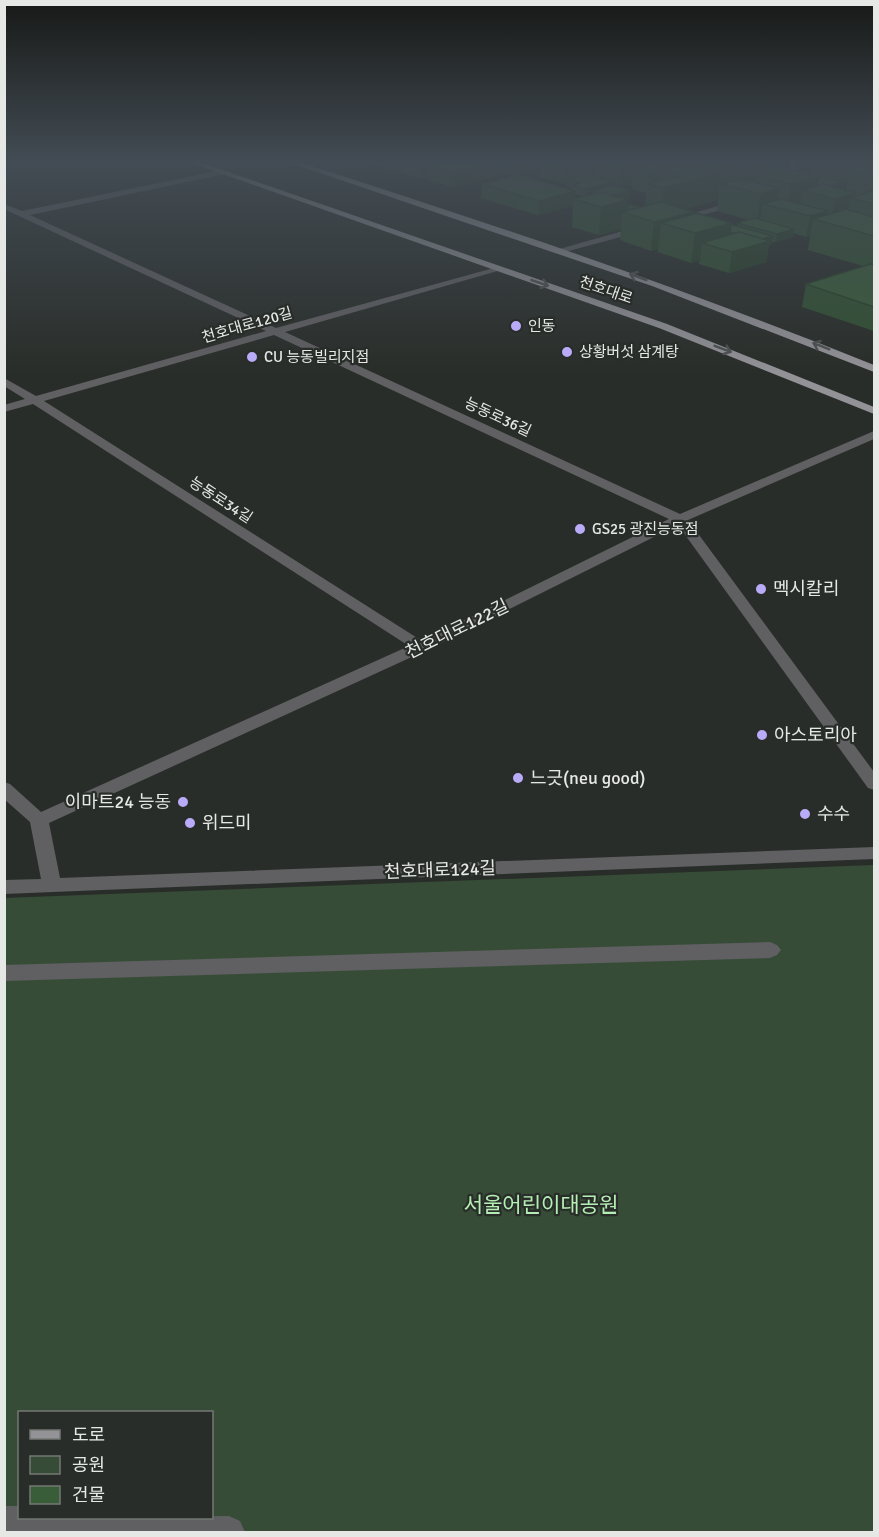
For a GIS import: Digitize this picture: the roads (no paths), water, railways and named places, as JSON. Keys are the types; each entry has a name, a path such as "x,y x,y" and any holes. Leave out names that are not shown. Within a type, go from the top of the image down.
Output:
{"main road":[{"name":"천호대로","path":"394,232 663,326 874,411"},
{"name":"천호대로","path":"505,232 717,306 874,369"}],"street":[{"name":"능동로36길","path":"60,232 680,519 874,784"},
{"path":"561,250 630,232"},
{"name":"천호대로120길","path":"4,409 498,268"},
{"name":"능동로34길","path":"4,381 420,647"},
{"name":"천호대로122길","path":"39,820 420,647 680,519 874,435"},
{"path":"4,788 39,820 52,886"},
{"name":"천호대로124길","path":"4,887 874,853"},
{"path":"4,973 770,950"},
{"path":"4,1521 230,1533"}],"place":[{"name":"인동","path":"516,326"},
{"name":"상황버섯 삼계탕","path":"567,352"},
{"name":"CU 능동빌리지점","path":"252,357"},
{"name":"GS25 광진능동점","path":"580,529"},
{"name":"멕시칼리","path":"761,589"},
{"name":"아스토리아","path":"762,735"},
{"name":"느긋(neu good)","path":"518,778"},
{"name":"이마트24 능동","path":"183,802"},
{"name":"수수","path":"805,814"},
{"name":"위드미","path":"190,823"}],"park label":[{"name":"서울어린이대공원","path":"541,1205"}]}
